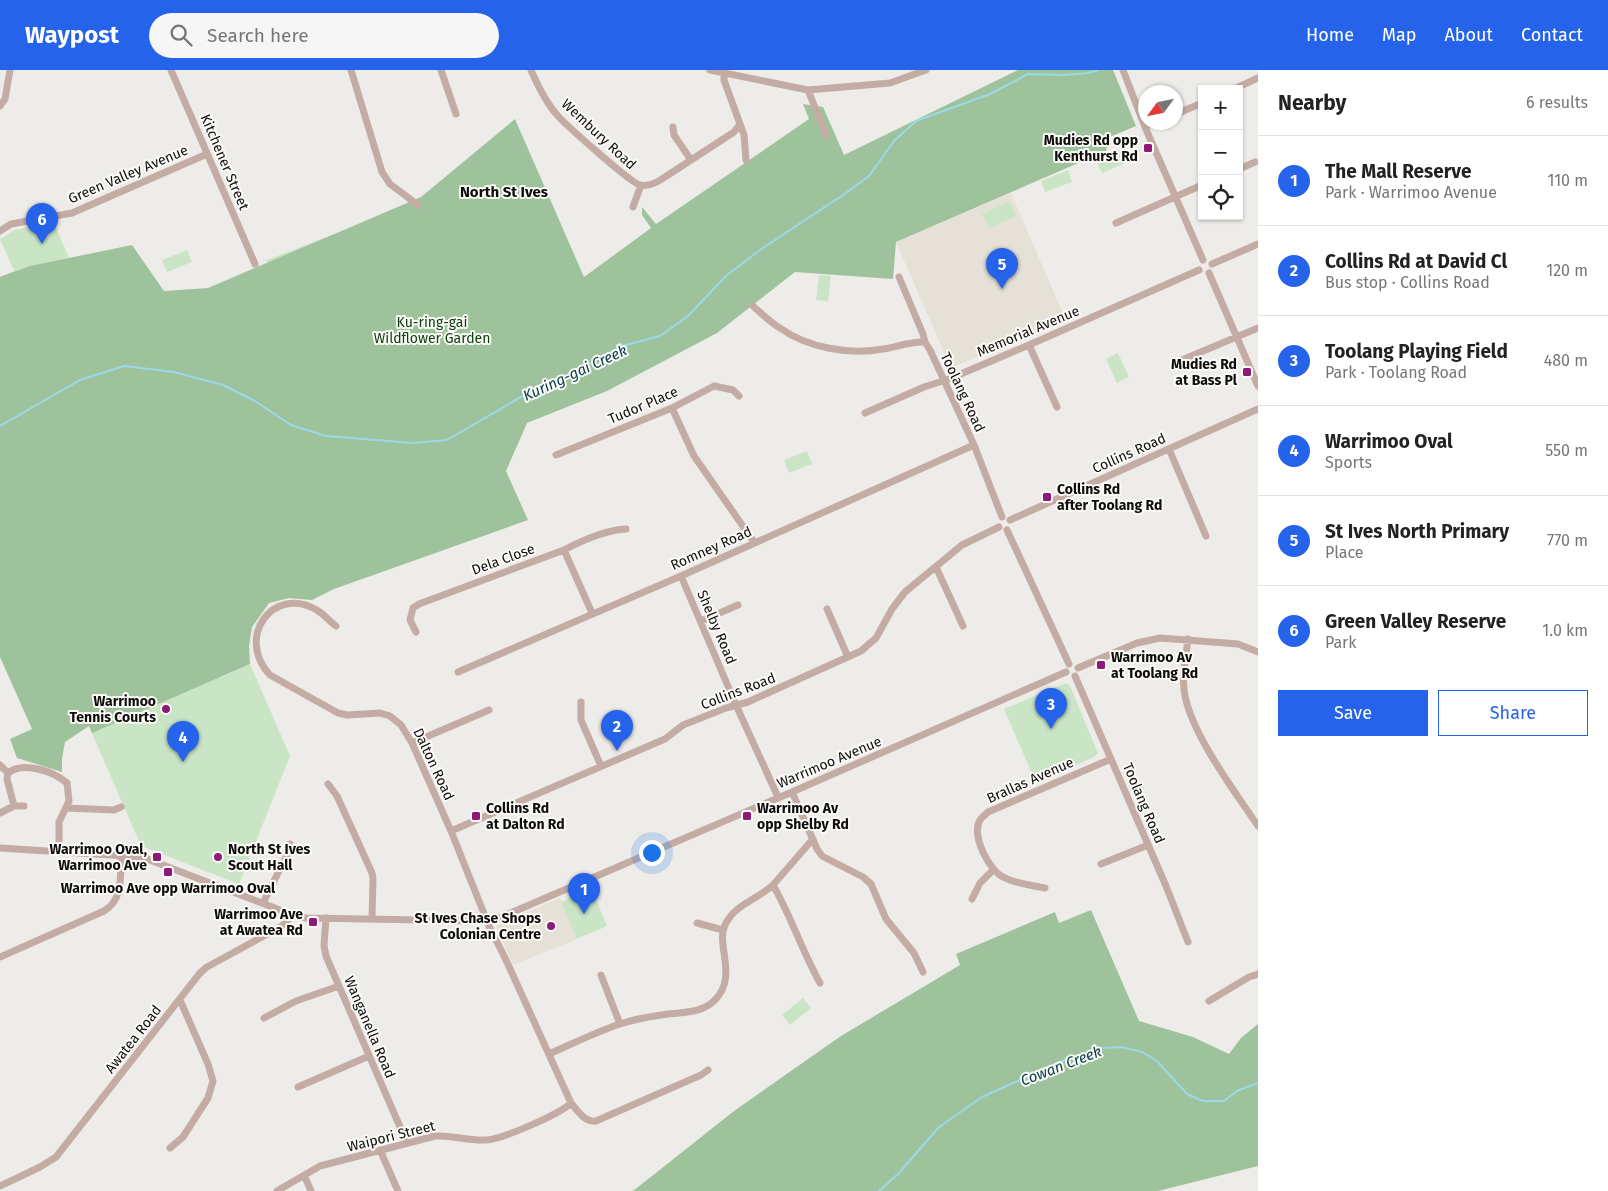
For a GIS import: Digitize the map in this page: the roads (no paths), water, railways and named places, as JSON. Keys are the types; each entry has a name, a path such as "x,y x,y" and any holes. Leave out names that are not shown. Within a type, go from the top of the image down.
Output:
{"street":[{"path":"0,106 5,99 10,70"},
{"name":"Kitchener Street","path":"172,70 255,264"},
{"path":"351,70 382,172 390,184 418,205"},
{"path":"441,70 456,114"},
{"name":"Wembury Road","path":"531,70 540,91 558,116 631,181 641,185 655,183 734,132 740,124"},
{"path":"710,70 808,90 890,83 926,70"},
{"path":"1123,70 1138,109"},
{"path":"724,73 724,80 744,135 746,160"},
{"path":"1243,85 1258,78"},
{"path":"808,90 826,135"},
{"path":"1183,111 1198,105"},
{"path":"673,127 674,135 691,160"},
{"path":"1146,130 1203,260"},
{"name":"Green Valley Avenue","path":"0,231 12,224 72,213 207,154"},
{"path":"1243,167 1255,162"},
{"path":"633,207 641,185"},
{"path":"1116,223 1198,187"},
{"path":"1212,264 1258,244"},
{"path":"1203,260 1208,260 1212,264"},
{"path":"1203,260 1200,264 1200,270 1204,274 1209,273"},
{"path":"1209,273 1212,269 1212,264"},
{"name":"Memorial Avenue","path":"865,413 924,386 944,380 1029,345 1200,270"},
{"path":"1209,273 1258,386"},
{"name":"Toolang Road","path":"899,278 925,342 974,445 1002,518"},
{"path":"753,306 780,328 795,337 830,348 866,351 914,342 925,342"},
{"path":"1177,362 1258,328"},
{"path":"1029,345 1057,407"},
{"name":"Tudor Place","path":"556,455 672,408 714,386 733,390 739,396"},
{"path":"672,408 694,456 754,542"},
{"name":"Collins Road","path":"1010,520 1258,409"},
{"name":"Romney Road","path":"458,672 681,576 974,445"},
{"path":"1170,449 1206,536"},
{"path":"1006,517 1010,520 1011,526 1007,530 999,527 998,521 1006,517"},
{"name":"Collins Road","path":"450,831 665,739 683,725 748,702 848,658 868,647 876,638 898,599 962,545 999,527"},
{"name":"Dela Close","path":"416,632 410,620 413,608 419,604 564,550 614,529 626,529"},
{"path":"1007,530 1069,664"},
{"path":"564,550 592,614"},
{"path":"936,567 962,626"},
{"name":"Shelby Road","path":"681,576 778,797"},
{"name":"Dalton Road","path":"336,626 314,608 301,604 280,606 271,612 259,628 256,637 258,657 263,668 270,675 338,713 347,715 371,712 390,716 401,725 412,744 450,831 483,919"},
{"path":"701,622 738,605"},
{"path":"827,609 848,658"},
{"path":"1078,668 1137,643 1171,638 1238,644 1258,652"},
{"path":"1188,639 1184,684 1187,705 1206,745 1258,826"},
{"path":"1069,664 1074,663 1078,668"},
{"path":"1069,664 1066,666 1066,672 1069,676 1075,676 1078,668"},
{"name":"Warrimoo Avenue","path":"491,923 1066,672"},
{"name":"Toolang Road","path":"1075,676 1148,844 1188,942"},
{"path":"581,702 581,720 601,766"},
{"path":"412,744 489,710"},
{"name":"Brallas Avenue","path":"993,870 980,844 978,832 980,821 988,812 1111,759"},
{"path":"0,766 8,773"},
{"path":"8,773 25,766 61,777 67,782 69,801 59,822 59,851"},
{"path":"8,773 7,779 14,806"},
{"path":"328,784 337,796 372,873 372,919"},
{"path":"792,792 812,839 822,856 863,877 871,884 886,919 914,953 923,972"},
{"path":"0,813 14,806 24,806"},
{"path":"66,808 114,810 121,807"},
{"path":"549,1054 620,1024 668,1014 698,1011 716,999 725,980 723,930 726,922 732,913 773,885 812,839"},
{"path":"263,903 289,851 290,844"},
{"path":"1101,864 1148,844"},
{"path":"0,848 142,857 306,918 483,919 483,926 491,923 571,1104 586,1120 591,1122 701,1075 708,1070"},
{"path":"0,957 111,907 119,894 121,855"},
{"path":"972,899 980,883 993,870 1015,883 1045,888"},
{"path":"773,885 820,983"},
{"name":"Awatea Road","path":"0,1186 40,1167 56,1156 195,979 208,967 282,926 294,915"},
{"name":"Wanganella Road","path":"326,918 324,946 326,956 407,1143"},
{"path":"697,923 723,930"},
{"path":"601,974 620,1024"},
{"path":"1209,1000 1249,977 1258,974"},
{"path":"264,1018 296,1001 338,986"},
{"path":"170,1148 182,1138 208,1098 213,1082 208,1064 180,1000"},
{"path":"298,1087 369,1056"},
{"name":"Waipori Street","path":"276,1191 320,1166 435,1136 445,1135 486,1140 511,1133 558,1113 571,1104"},
{"path":"380,1150 398,1191"},
{"path":"304,1175 311,1191"}],"waterway":[{"name":"Kuring-gai Creek","path":"0,426 80,380 124,366 174,372 223,385 255,401 291,425 326,436 413,443 447,440 526,394 576,371 602,356 626,345 660,336 688,316 727,275 760,250 869,176 894,141 916,121 990,94 1028,74 1065,75 1098,70"},
{"name":"Cowan Creek","path":"879,1191 899,1173 939,1127 982,1097 1065,1060 1100,1048 1122,1047 1142,1052 1157,1061 1187,1094 1203,1101 1224,1101 1237,1091 1258,1083"}],"place":[{"name":"Mudies Rd opp Kenthurst Rd","path":"1148,148"},
{"name":"Green Valley Reserve","path":"42,244"},
{"name":"St Ives North Primary","path":"1002,289"},
{"name":"Mudies Rd at Bass Pl","path":"1247,372"},
{"name":"Collins Rd after Toolang Rd","path":"1047,497"},
{"name":"Warrimoo Av at Toolang Rd","path":"1101,665"},
{"name":"Warrimoo Tennis Courts","path":"166,709"},
{"name":"Toolang Playing Field","path":"1051,729"},
{"name":"Collins Rd at David Cl","path":"617,751"},
{"name":"Warrimoo Oval","path":"183,762"},
{"name":"Collins Rd at Dalton Rd","path":"476,816"},
{"name":"Warrimoo Av opp Shelby Rd","path":"747,816"},
{"name":"Warrimoo Oval, Warrimoo Ave","path":"157,857"},
{"name":"North St Ives Scout Hall","path":"218,857"},
{"name":"Warrimoo Ave opp Warrimoo Oval","path":"168,872"},
{"name":"The Mall Reserve","path":"584,914"},
{"name":"Warrimoo Ave at Awatea Rd","path":"313,922"},
{"name":"St Ives Chase Shops Colonian Centre","path":"551,926"}],"district":[{"name":"North St Ives","path":"504,192"}],"park label":[{"name":"Ku-ring-gai Wildflower Garden","path":"432,330"}]}
